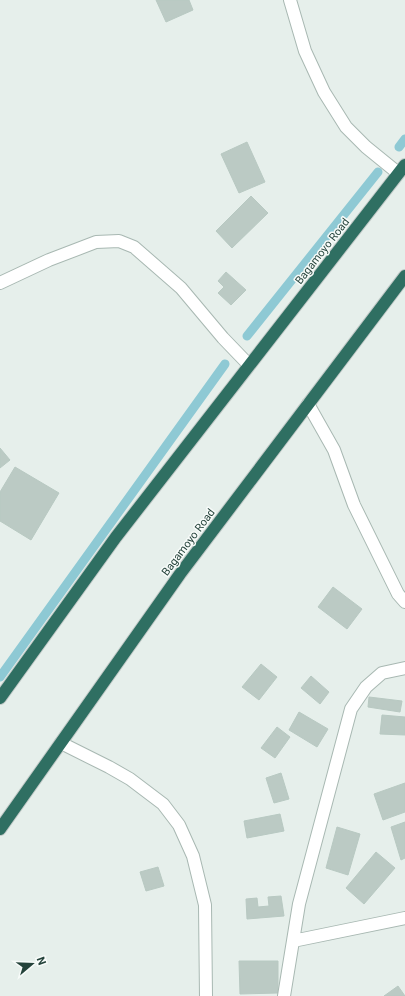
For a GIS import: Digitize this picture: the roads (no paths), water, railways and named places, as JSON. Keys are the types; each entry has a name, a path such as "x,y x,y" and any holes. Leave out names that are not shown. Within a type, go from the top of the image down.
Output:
{"highway":[{"name":"Bagamoyo Road","path":"0,698 116,537 402,169"},
{"name":"Bagamoyo Road","path":"0,829 180,574 405,276"}],"street":[{"path":"290,0 305,51 324,92 346,127 366,147 402,169"},
{"path":"0,283 49,260 96,242 119,241 134,247 180,288 223,338 249,365"},
{"path":"308,404 334,450 354,505 398,594 405,602"},
{"path":"284,996 299,904 351,709 366,687 382,673 405,668"},
{"path":"61,742 130,779 163,804 179,825 193,856 205,905 206,996"},
{"path":"293,941 405,918"}],"waterway":[{"path":"399,147 405,139"},
{"path":"247,336 378,172"},
{"path":"0,677 225,364"}]}
